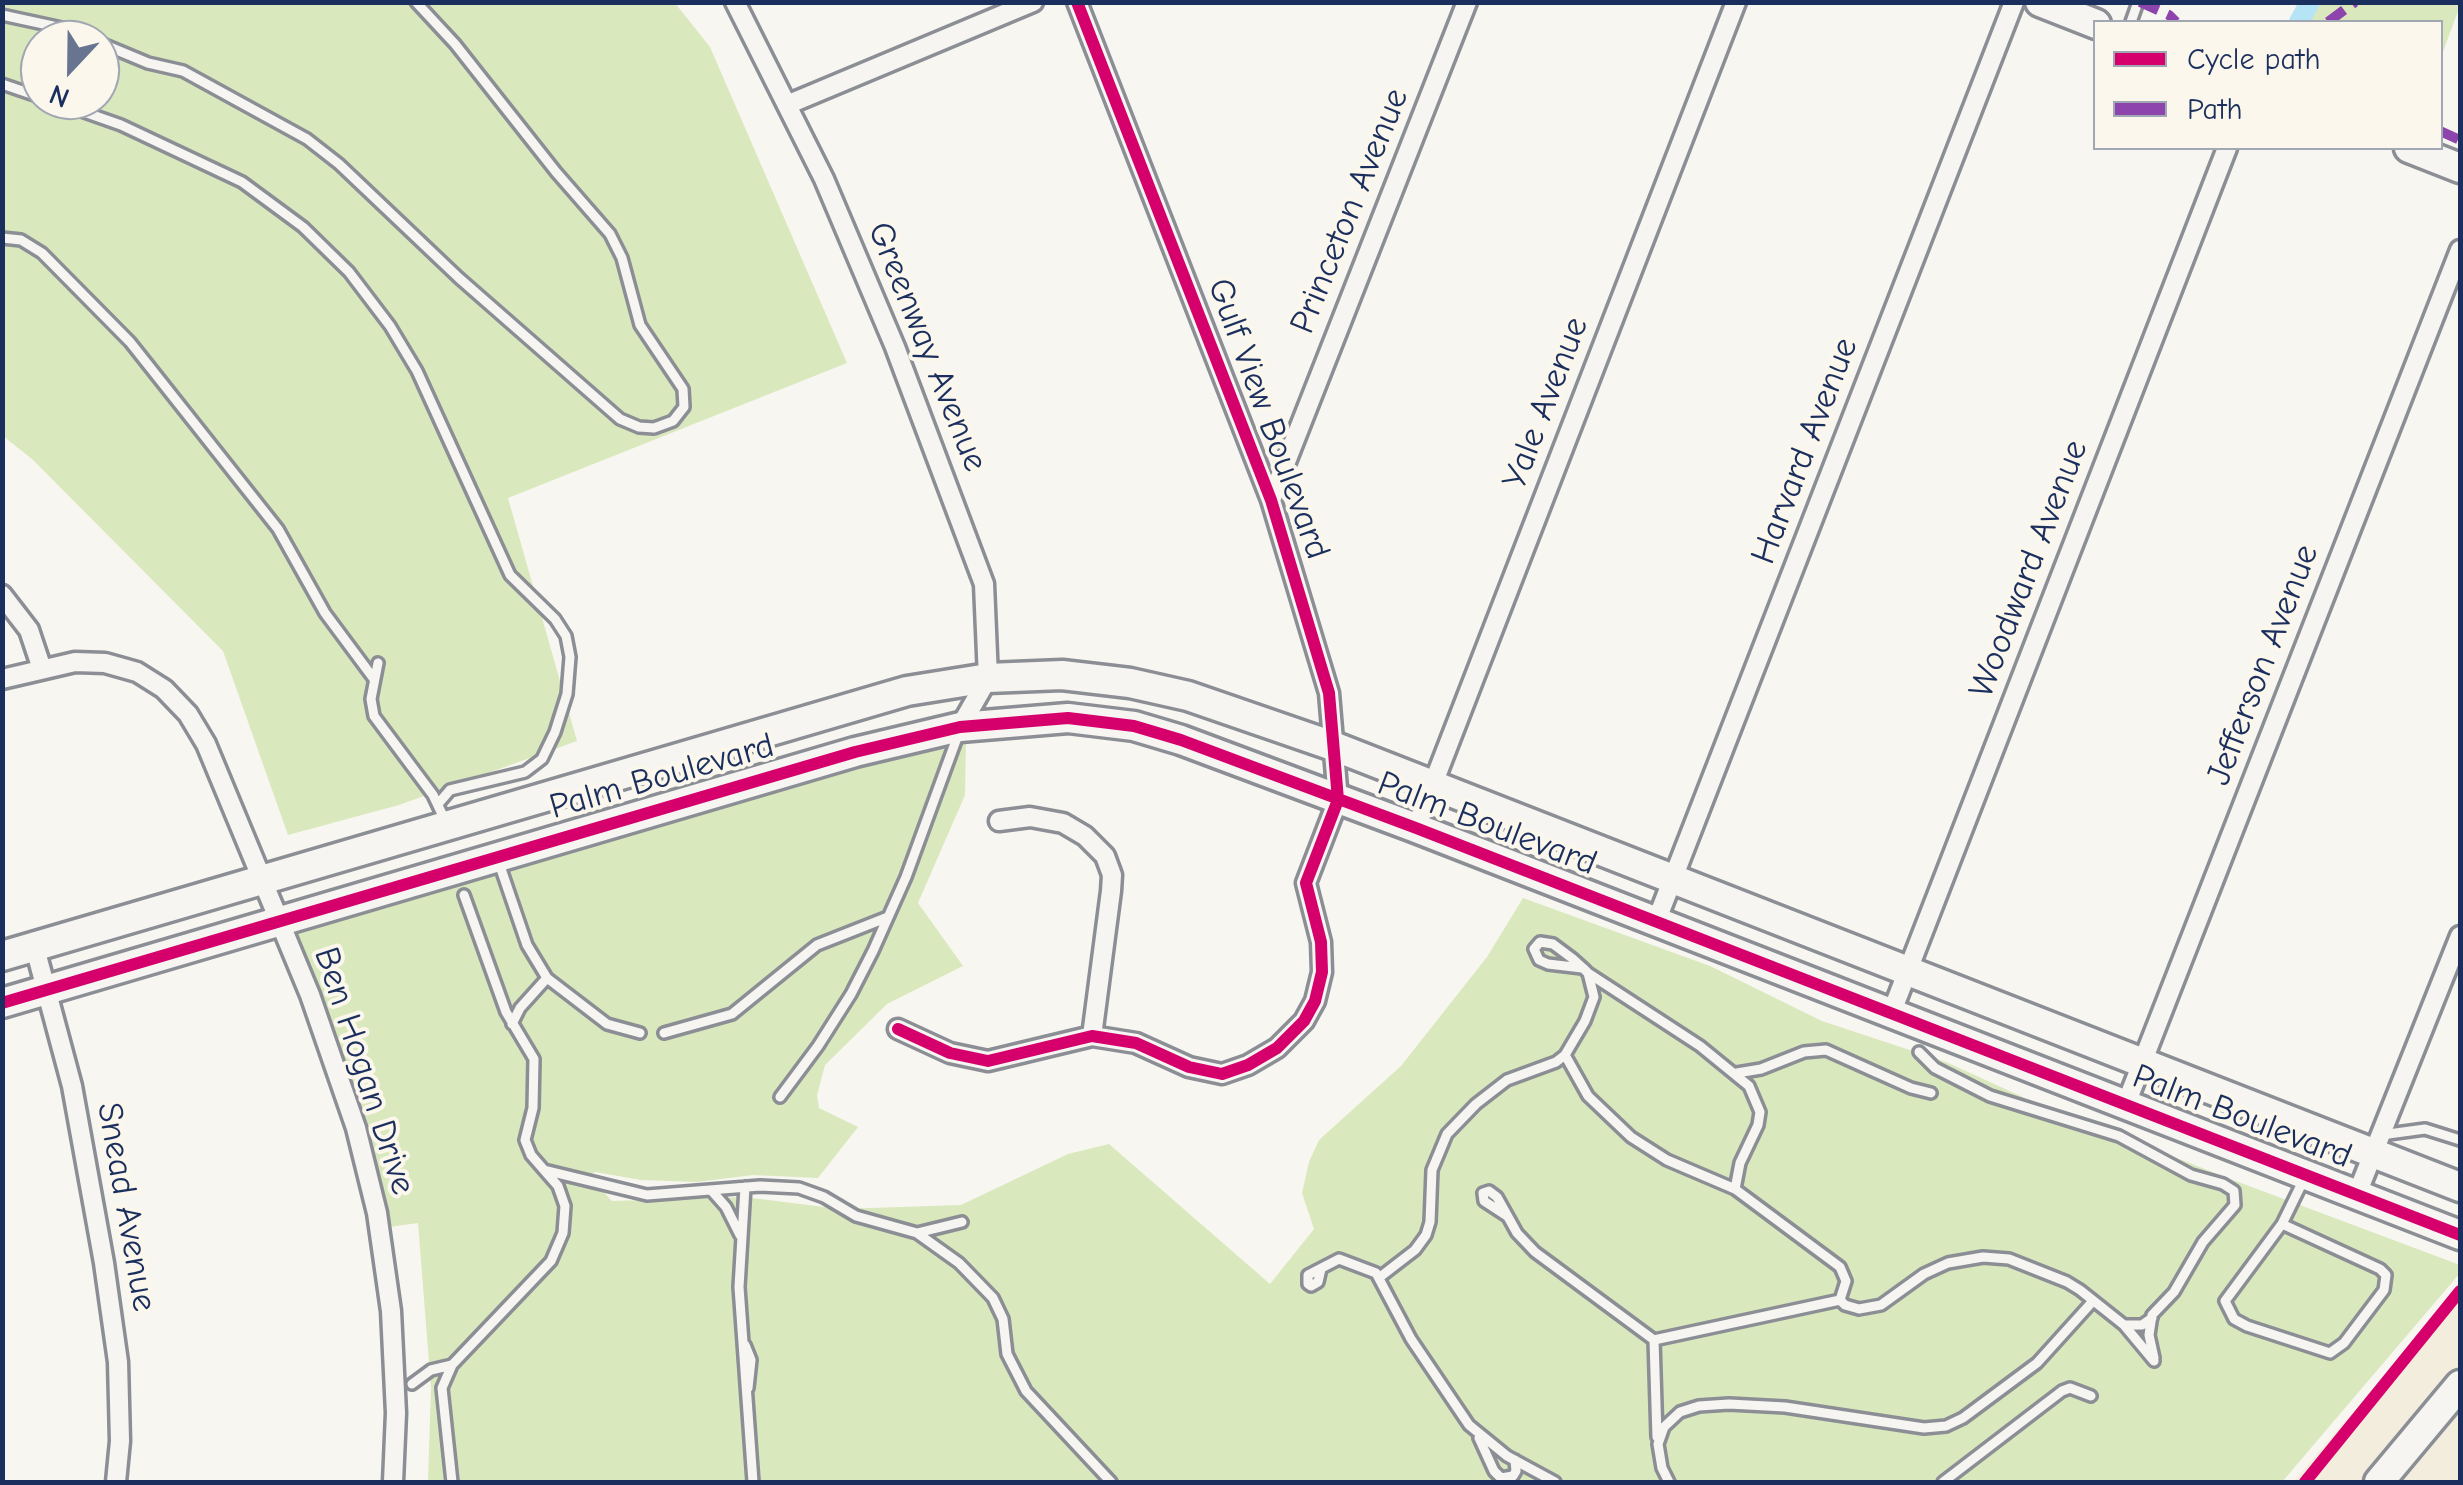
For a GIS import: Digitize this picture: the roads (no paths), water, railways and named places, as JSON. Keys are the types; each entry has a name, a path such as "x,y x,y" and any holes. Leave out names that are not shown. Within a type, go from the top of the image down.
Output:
{"street":[{"name":"Greenway Avenue","path":"736,2 789,104 895,348 984,584 988,678"},
{"path":"789,104 1032,2"},
{"name":"Gulf View Boulevard","path":"898,1030 950,1053 988,1060 1092,1036 1136,1043 1189,1067 1222,1074 1277,1048 1304,1022 1316,1001 1322,972 1322,942 1306,882 1338,800 1329,693 1271,500 1076,2"},
{"name":"Princeton Avenue","path":"1271,500 1467,2"},
{"name":"Yale Avenue","path":"1416,828 1736,2"},
{"name":"Harvard Avenue","path":"1656,922 2014,2"},
{"path":"2040,2 2093,23"},
{"name":"Woodward Avenue","path":"1891,1014 2227,150"},
{"path":"2413,150 2460,168"},
{"name":"Jefferson Avenue","path":"2126,1104 2460,250"},
{"path":"2,595 28,630 42,669"},
{"name":"Ben Hogan Drive","path":"2,679 75,662 105,662 136,672 164,690 188,714 206,744 310,995 356,1128 377,1214 391,1311 396,1413 393,1482"},
{"name":"Palm Boulevard","path":"2,956 907,691 988,678 1062,675 1130,683 1188,696 1334,746 2142,1063 2377,1144 2460,1187"},
{"path":"960,727 988,678"},
{"name":"Palm Boulevard","path":"2,1004 836,758 960,727 1068,718 1134,726 1180,740 1416,828 2460,1236"},
{"path":"484,813 497,856"},
{"path":"1000,821 1030,817 1063,823 1085,836 1104,856 1112,875 1112,892 1092,1036"},
{"path":"2358,1194 2460,936"},
{"name":"Snead Avenue","path":"34,948 72,1086 112,1322 118,1362 120,1441 116,1482"},
{"path":"2389,1475 2456,1399"}],"lane":[{"path":"120,51 194,76 307,139 620,420 654,428 674,421 684,407 682,389 640,326 622,258 610,234 416,2"},
{"path":"107,120 242,182 302,226 349,272 390,326 417,371 510,575 555,620 566,636 570,657 566,694 542,759 525,772 450,790 440,809 374,716 371,707 378,663"},
{"path":"2,238 21,240 42,253 130,342 278,529 325,613 374,678"},
{"path":"780,1097 851,994 912,860 960,727"},
{"path":"497,856 527,945 548,978 607,1024 640,1032"},
{"path":"452,1482 442,1388 452,1364 555,1254 563,1233 564,1206 558,1186 532,1155 525,1140 533,1108 534,1060 512,1024 464,895"},
{"path":"664,1032 732,1014 817,946 888,917"},
{"path":"1585,970 1562,963 1548,964 1539,960 1534,949 1540,942 1553,944 1737,1073 1754,1093 1760,1112 1738,1170 1735,1189"},
{"path":"1380,1277 1416,1250 1426,1234 1432,1170 1448,1134 1476,1104 1507,1080 1556,1062 1564,1055 1585,1021 1594,997 1585,970"},
{"path":"512,1024 520,1008 548,978"},
{"path":"1737,1073 1761,1069 1804,1052 1826,1050 1930,1093"},
{"path":"1919,1052 1934,1068 1990,1096 2119,1136 2191,1175 2234,1191 2236,1205 2203,1242 2174,1292 2142,1325 2124,1324"},
{"path":"1564,1055 1588,1096 1630,1137 1667,1160 1735,1189 1840,1267 1846,1280 1840,1300"},
{"path":"2377,1144 2425,1129 2460,1140"},
{"path":"544,1170 648,1194 781,1185 806,1189 856,1216 917,1233 959,1263 986,1290 1000,1309 1008,1354 1026,1391 1111,1482"},
{"path":"2282,1224 2380,1269 2386,1276 2384,1290 2344,1343 2330,1353 2248,1326 2234,1319 2226,1309 2228,1296 2282,1224 2306,1174"},
{"path":"746,1187 739,1267 753,1482"},
{"path":"711,1190 726,1207 741,1238"},
{"path":"1507,1216 1535,1252 1654,1340 1840,1300 1859,1309 1881,1304 1939,1266 1984,1256 2024,1264 2067,1282 2124,1324 2154,1360 2152,1318"},
{"path":"917,1233 962,1222"},
{"path":"1321,1269 1330,1262 1347,1260 1380,1277 1411,1339 1458,1411 1476,1431 1515,1460 1555,1482"},
{"path":"1658,1444 1664,1427 1674,1416 1690,1408 1712,1405 1785,1406 1924,1428 1946,1426 1963,1418 2037,1363 2093,1301"},
{"path":"1654,1340 1658,1444 1662,1468 1670,1482"},
{"path":"412,1384 431,1370 452,1364"},
{"path":"1944,1482 2062,1391 2070,1388 2091,1396"},
{"path":"1476,1431 1498,1475 1512,1476 1516,1471 1515,1460"}],"waterway":[{"path":"2300,20 2310,2"}]}
